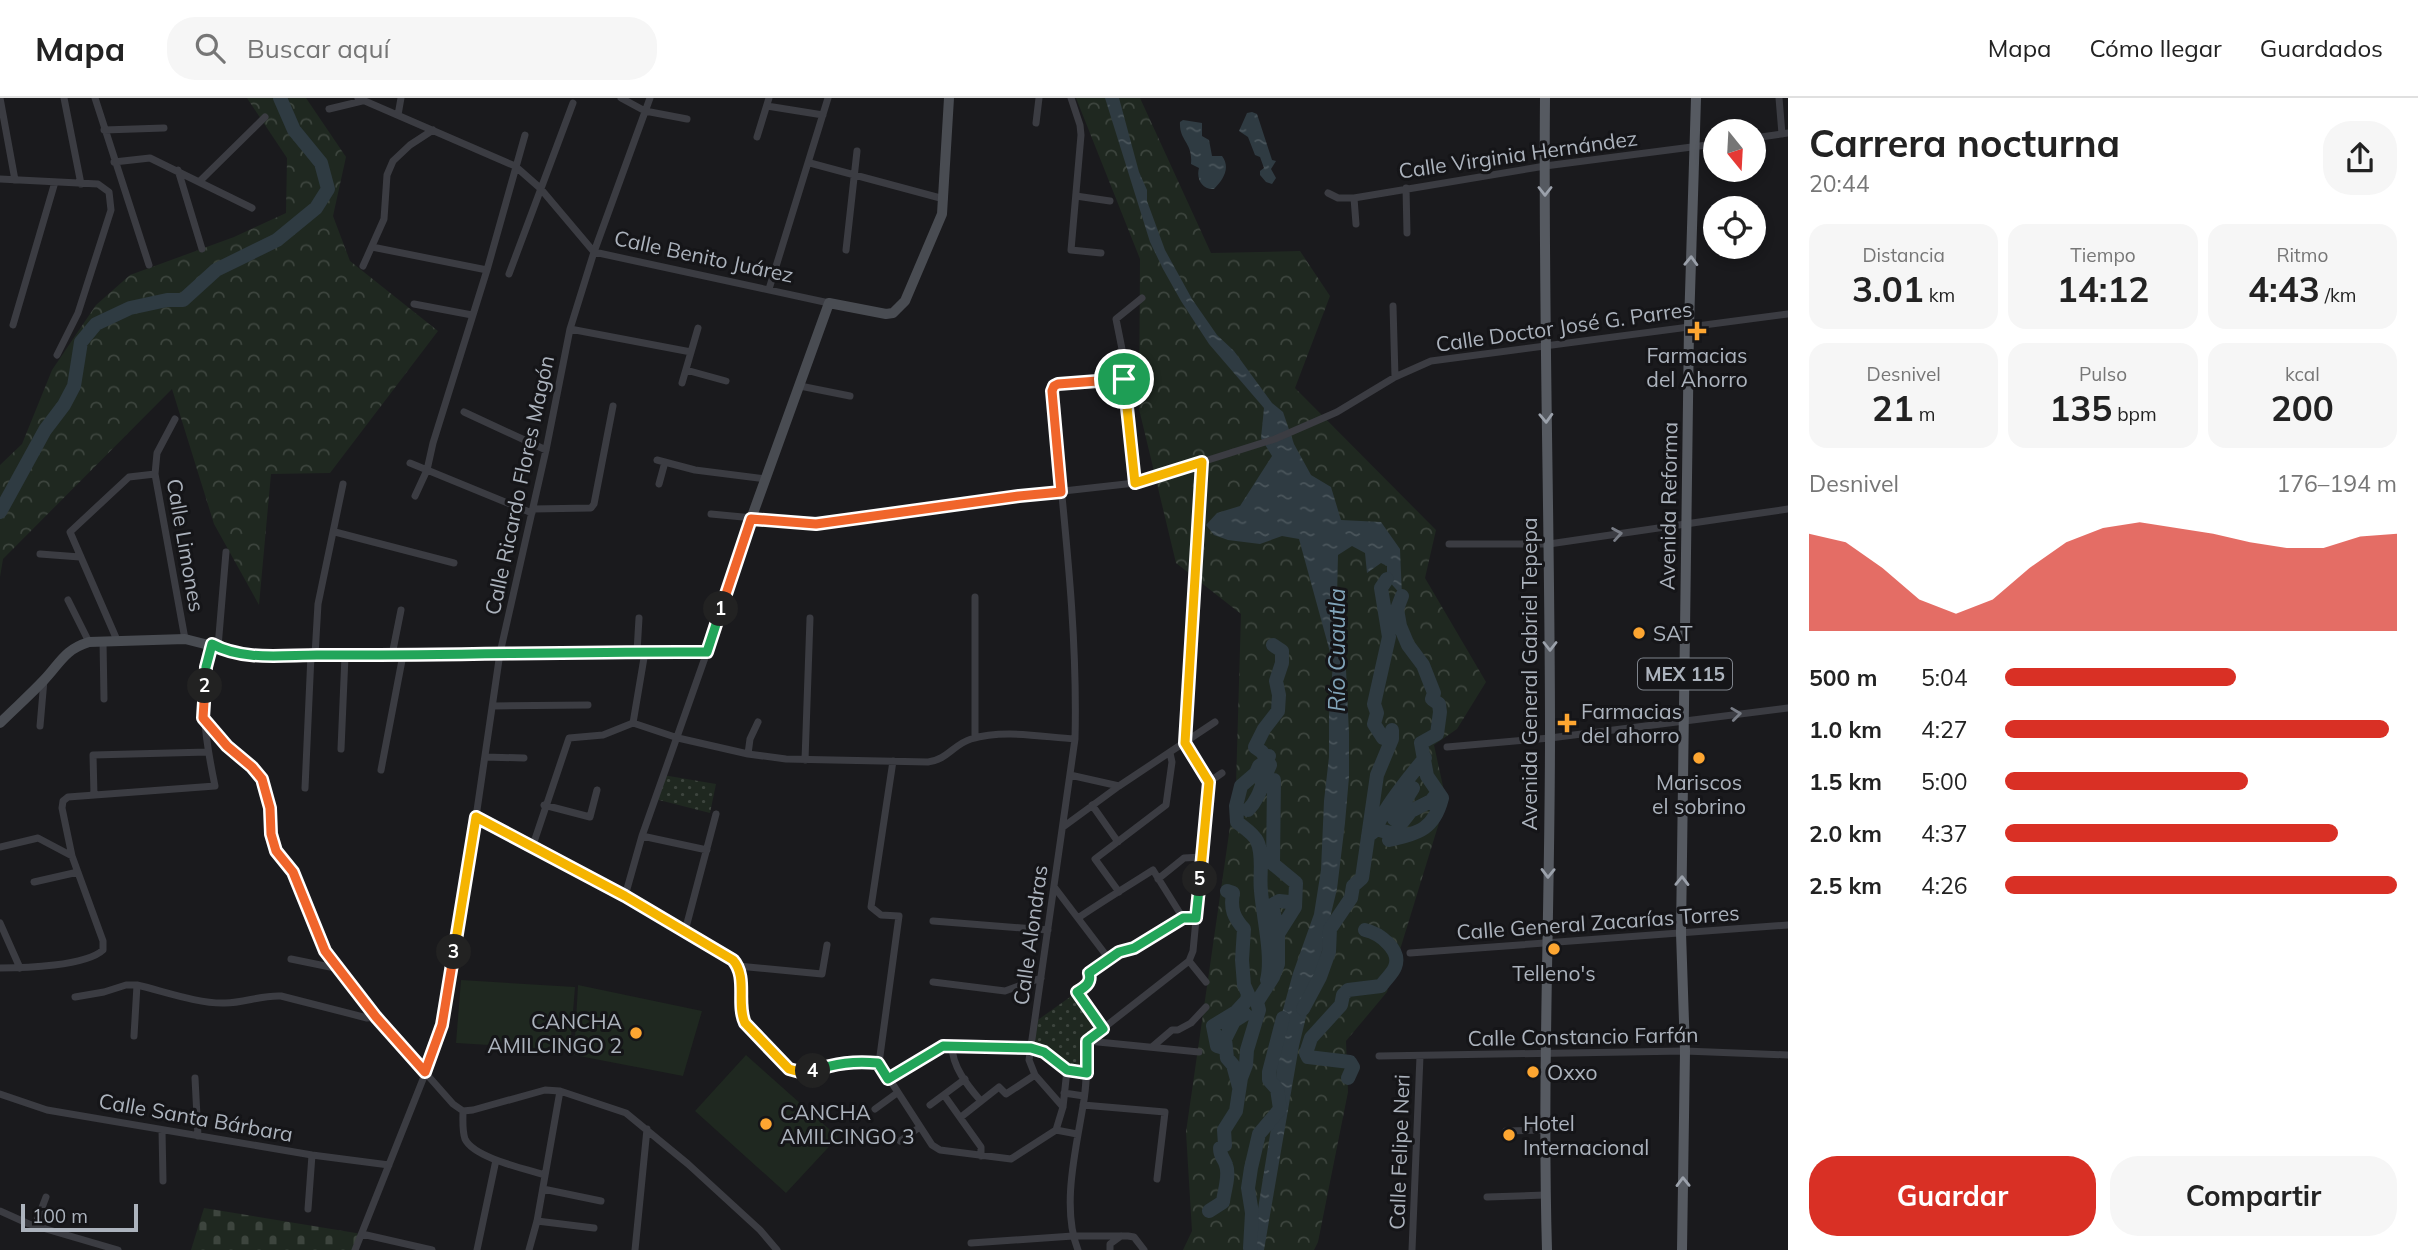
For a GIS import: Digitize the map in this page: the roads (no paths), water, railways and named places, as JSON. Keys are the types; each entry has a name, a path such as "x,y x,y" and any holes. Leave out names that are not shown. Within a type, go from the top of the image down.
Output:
{"main road":[{"name":"Avenida General Gabriel Tepepa","path":"1545,98 1544,347 1550,738 1544,1054 1547,1250"},
{"name":"Avenida Reforma","path":"1682,1250 1685,1051 1681,933 1689,326 1696,98"}],"street":[{"path":"0,98 15,180"},
{"path":"64,98 80,184"},
{"path":"94,98 149,265"},
{"path":"398,115 401,98"},
{"path":"621,98 645,111 687,119"},
{"name":"Calle Ricardo Flores Magón","path":"355,1250 442,1025 500,653 547,450 570,329 594,252 650,98"},
{"path":"769,289 828,98"},
{"name":"Calle Benito Juárez","path":"329,109 360,99 515,166 540,188 594,252 886,314 899,309 905,301 942,214 949,98"},
{"path":"1036,123 1039,98"},
{"path":"1071,98 1080,125 1071,250 1101,253"},
{"path":"1766,136 1785,133 1779,98"},
{"path":"757,137 768,102 823,115"},
{"path":"509,274 573,103"},
{"path":"200,181 265,117"},
{"path":"104,130 164,128"},
{"path":"363,267 384,219 385,183 393,161 410,145 433,130"},
{"path":"415,496 427,470 525,135"},
{"name":"Calle Virginia Hernández","path":"1328,193 1338,198 1354,198 1545,166 1703,146"},
{"path":"846,250 858,152"},
{"path":"114,162 150,158 252,208"},
{"path":"810,163 944,199"},
{"path":"178,170 202,249"},
{"path":"0,179 98,184 109,192 111,210 78,313 57,355"},
{"path":"13,325 55,182"},
{"path":"1406,188 1407,233"},
{"path":"1076,196 1110,201"},
{"path":"1354,198 1356,224"},
{"path":"372,247 487,270"},
{"path":"1135,483 1123,355 1116,319 1142,298"},
{"path":"625,896 642,836 678,738 751,519 829,303"},
{"path":"414,304 472,315"},
{"path":"1393,306 1395,377"},
{"name":"Calle Doctor José G. Parres","path":"711,514 816,524 1135,483 1275,439 1336,412 1395,377 1431,362 1788,314"},
{"path":"682,383 698,328"},
{"path":"570,329 691,352"},
{"path":"686,370 726,381"},
{"name":"Calle Alondras","path":"1035,1074 1029,1060 1075,739 1076,691 1069,556 1052,391 1058,384 1124,379"},
{"path":"800,386 850,396"},
{"path":"410,463 532,511 591,508 613,407"},
{"path":"464,412 547,450"},
{"name":"Calle Limones","path":"175,419 157,453 155,474 185,639"},
{"path":"659,484 661,461 695,470 766,479"},
{"path":"1087,1041 1189,961 1196,918 1209,782 1185,743 1202,462"},
{"path":"117,640 70,532 129,477 155,474"},
{"path":"306,788 318,604 343,484"},
{"path":"1449,544 1549,544 1788,509"},
{"path":"335,532 454,563"},
{"path":"0,968 58,964 97,956 103,950 103,941 72,856 62,808 63,801 68,797 215,786 203,718 206,667 215,646 226,552"},
{"path":"40,554 80,557"},
{"path":"975,597 975,738"},
{"path":"68,600 89,642"},
{"path":"381,770 398,655 401,610"},
{"path":"633,723 641,652 639,618"},
{"path":"805,760 810,618"},
{"path":"0,723 45,679 65,653 89,642 185,639 248,655 707,652"},
{"path":"103,641 104,699"},
{"path":"341,749 345,656"},
{"path":"40,726 45,679"},
{"path":"493,706 588,705"},
{"path":"1447,747 1550,738 1788,708"},
{"path":"203,718 227,746 262,779 270,808 271,834 276,851 293,872 321,942 336,968 453,1104 463,1111 473,1110 545,1090 560,1091 626,1113 760,1230 777,1250"},
{"path":"748,754 750,739 758,722"},
{"path":"1063,827 1215,722"},
{"path":"531,848 569,738 603,735 633,723 678,738 748,754 805,760 938,761 962,742 975,738 1003,734 1075,739"},
{"path":"94,795 93,755 208,752"},
{"path":"1119,892 1095,859 1166,805 1172,762 1170,753"},
{"path":"485,757 524,758"},
{"path":"892,761 871,907 881,915 899,916 878,1063 932,1145 940,1150 1011,1159 1056,1130 1063,1107 1067,1070"},
{"path":"1209,782 1222,773"},
{"path":"1070,775 1119,786"},
{"path":"544,805 590,817 597,789"},
{"path":"1092,805 1118,842"},
{"path":"685,931 716,814"},
{"path":"476,817 625,896 733,960 738,966 741,1014 745,1023 789,1069 812,1072 845,1061 878,1063"},
{"path":"642,836 707,850"},
{"path":"0,847 38,838 72,856"},
{"path":"1158,879 1184,858 1202,857"},
{"path":"1078,918 1110,895 1153,870 1183,918"},
{"path":"34,882 78,872"},
{"path":"1055,888 1109,959"},
{"path":"1103,1029 1077,992 1089,984 1089,973 1119,952 1134,948 1183,918 1196,918"},
{"path":"933,920 1048,930"},
{"path":"0,923 20,968"},
{"name":"Calle General Zacarías Torres","path":"1410,953 1788,925"},
{"path":"738,966 822,974 827,945"},
{"path":"291,959 336,968"},
{"path":"1189,961 1206,982"},
{"path":"933,982 1005,991 1041,978"},
{"path":"75,997 137,985 222,1003 266,995 281,996 367,1018 376,1017"},
{"path":"134,1036 137,985"},
{"path":"1152,1047 1172,1030 1191,1023 1206,1007"},
{"path":"1087,1041 1199,1052"},
{"path":"1078,1250 1073,1236 1071,1213 1077,1134 1087,1073 1087,1041"},
{"path":"888,1079 943,1046 1031,1048 1044,1052 1067,1070 1087,1073"},
{"path":"951,1046 952,1057 970,1089 980,1100"},
{"name":"Calle Constancio Farfán","path":"1379,1056 1685,1051 1788,1055"},
{"name":"Calle Felipe Neri","path":"1412,1250 1420,1056"},
{"path":"961,1117 999,1087 1006,1094 1035,1074 1063,1107"},
{"path":"195,1078 198,1136"},
{"path":"930,1105 965,1079"},
{"path":"529,1250 537,1221 560,1091"},
{"path":"875,1109 897,1093"},
{"path":"1064,1093 1084,1096"},
{"name":"Calle Santa Bárbara","path":"0,1094 47,1110 312,1155 389,1165"},
{"path":"944,1095 981,1147 981,1156"},
{"path":"1083,1105 1165,1112 1157,1179"},
{"path":"463,1111 463,1134 472,1147 496,1160 545,1175"},
{"path":"900,1141 920,1127"},
{"path":"635,1250 647,1129"},
{"path":"162,1130 163,1181"},
{"path":"1056,1130 1077,1134"},
{"path":"1506,1131 1545,1130"},
{"path":"309,1209 312,1155"},
{"path":"477,1250 496,1160"},
{"path":"543,1189 601,1200"},
{"path":"1487,1197 1545,1195"},
{"path":"35,1226 46,1197"},
{"path":"0,1211 35,1226 118,1250"},
{"path":"537,1221 594,1228"},
{"path":"362,1234 432,1250"},
{"path":"971,1243 1073,1236 1121,1236 1134,1237 1144,1250"},
{"path":"1110,1250 1110,1244 1121,1236"}],"water":[{"name":"Río Cuautla","path":"1105,98 1119,98 1139,172 1147,190 1147,201 1165,250 1192,299 1217,335 1234,351 1272,403 1283,412 1294,444 1311,475 1331,487 1341,520 1381,522 1400,549 1402,596 1387,579 1387,566 1381,563 1367,573 1365,553 1352,546 1338,555 1336,641 1346,670 1349,733 1345,823 1337,889 1299,1046 1264,1250 1249,1250 1275,1104 1278,1028 1293,973 1314,914 1321,870 1333,663 1299,539 1282,536 1260,544 1228,540 1214,535 1206,525 1217,513 1240,506 1272,456 1261,438 1264,408 1209,344 1163,269 1150,242"},
{"path":"1247,113 1257,114 1272,160 1276,161 1271,169 1276,178 1272,184 1260,175 1264,168 1260,157 1255,155 1248,137 1239,131"},
{"path":"1183,120 1202,123 1202,136 1209,140 1212,156 1222,156 1225,160 1225,174 1214,189 1203,186 1198,176 1199,168 1191,164 1190,151 1180,128 1180,122"}],"waterway":[{"path":"0,512 45,430 64,405 74,386 81,342 96,324 130,308 167,300 183,300 216,270 277,240 316,208 328,189 321,163 294,130 280,98"},
{"path":"1383,738 1374,724 1377,713 1374,704 1389,637 1381,588 1387,579"},
{"path":"1389,840 1416,832 1429,824 1439,809 1442,798 1427,776 1421,743 1437,734 1439,704 1432,699 1434,693 1423,665 1408,645 1400,626 1397,609 1402,596"},
{"path":"1248,810 1259,794 1270,765 1262,752 1255,747 1264,729 1278,711 1276,681 1282,663 1282,651 1273,645"},
{"path":"1303,1009 1320,977 1329,952 1330,929 1351,898 1353,886 1362,878 1377,775 1392,739 1392,730"},
{"path":"1267,980 1269,960 1259,847 1256,838 1237,822 1236,806 1241,786 1269,756"},
{"path":"1377,829 1390,804 1425,758"},
{"path":"1209,1211 1223,1202 1227,1174 1220,1148 1225,1145 1224,1130 1236,1111 1247,1050 1259,1010 1257,1002 1278,964 1278,934 1295,907 1296,883 1273,864 1274,780"},
{"path":"1394,819 1413,788"},
{"path":"1368,836 1377,829 1393,834 1411,811 1431,801 1438,792"},
{"path":"1224,1048 1217,1046 1213,1026 1236,1012 1247,1000 1248,994 1244,985 1242,960 1244,929 1234,913 1233,893 1227,891"},
{"path":"1276,923 1272,905 1279,901 1295,900"},
{"path":"1348,1078 1353,1067 1350,1062 1308,1057 1306,1053 1311,1038 1341,1005 1343,995 1348,990 1381,986 1394,969 1395,954 1388,943 1365,930"},
{"path":"1239,1087 1233,1065 1227,1058 1225,1039 1234,1021 1245,1014"},
{"path":"1251,1250 1252,1213 1248,1188 1259,1134 1280,1109 1277,1089 1269,1080 1269,1072 1283,1018"}],"place":[{"name":"Farmacias del Ahorro","path":"1697,331"},
{"name":"SAT","path":"1639,633"},
{"name":"Farmacias del ahorro","path":"1567,723"},
{"name":"Mariscos el sobrino","path":"1699,758"},
{"name":"Telleno's","path":"1554,949"},
{"name":"CANCHA AMILCINGO 2","path":"636,1033"},
{"name":"Oxxo","path":"1533,1072"},
{"name":"CANCHA AMILCINGO 3","path":"766,1124"},
{"name":"Hotel Internacional","path":"1509,1135"}]}
